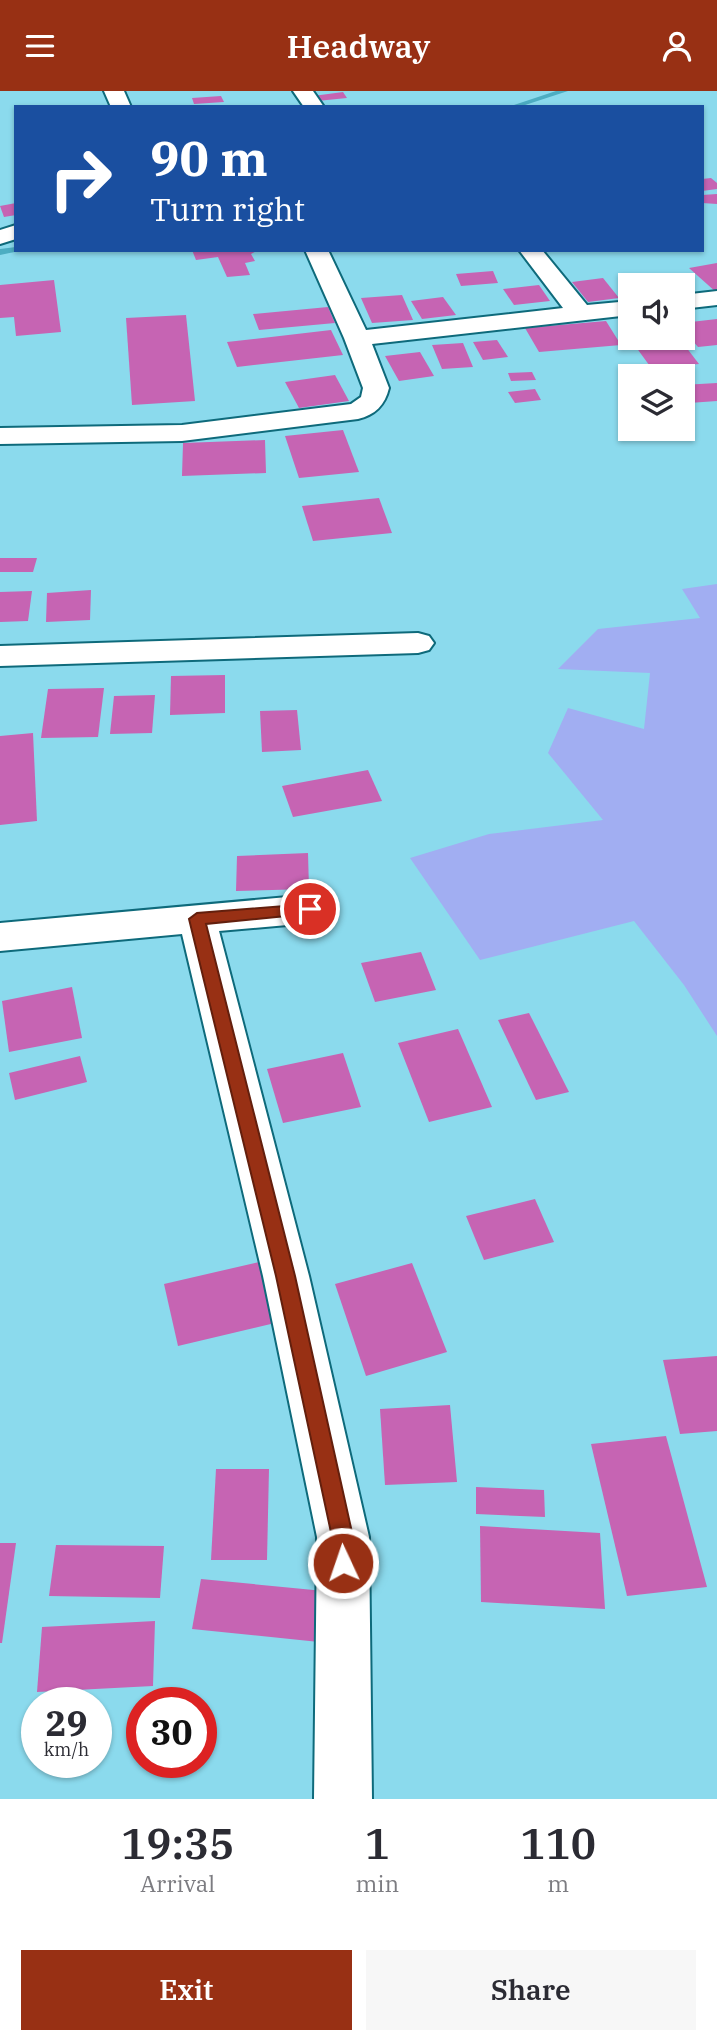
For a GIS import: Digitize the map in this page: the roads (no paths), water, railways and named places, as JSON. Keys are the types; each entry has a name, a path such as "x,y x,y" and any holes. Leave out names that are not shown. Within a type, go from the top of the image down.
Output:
{"street":[{"path":"0,436 182,433 358,411 373,400 376,387 357,338 317,252"},
{"path":"532,252 581,314"},
{"path":"695,301 717,298"},
{"path":"357,338 618,309"},
{"path":"0,656 418,643"},
{"path":"0,937 310,909"},
{"path":"197,919 286,1276 343,1537 343,1799"}],"waterway":[{"path":"518,105 564,91"},
{"path":"0,252 14,249"}]}
